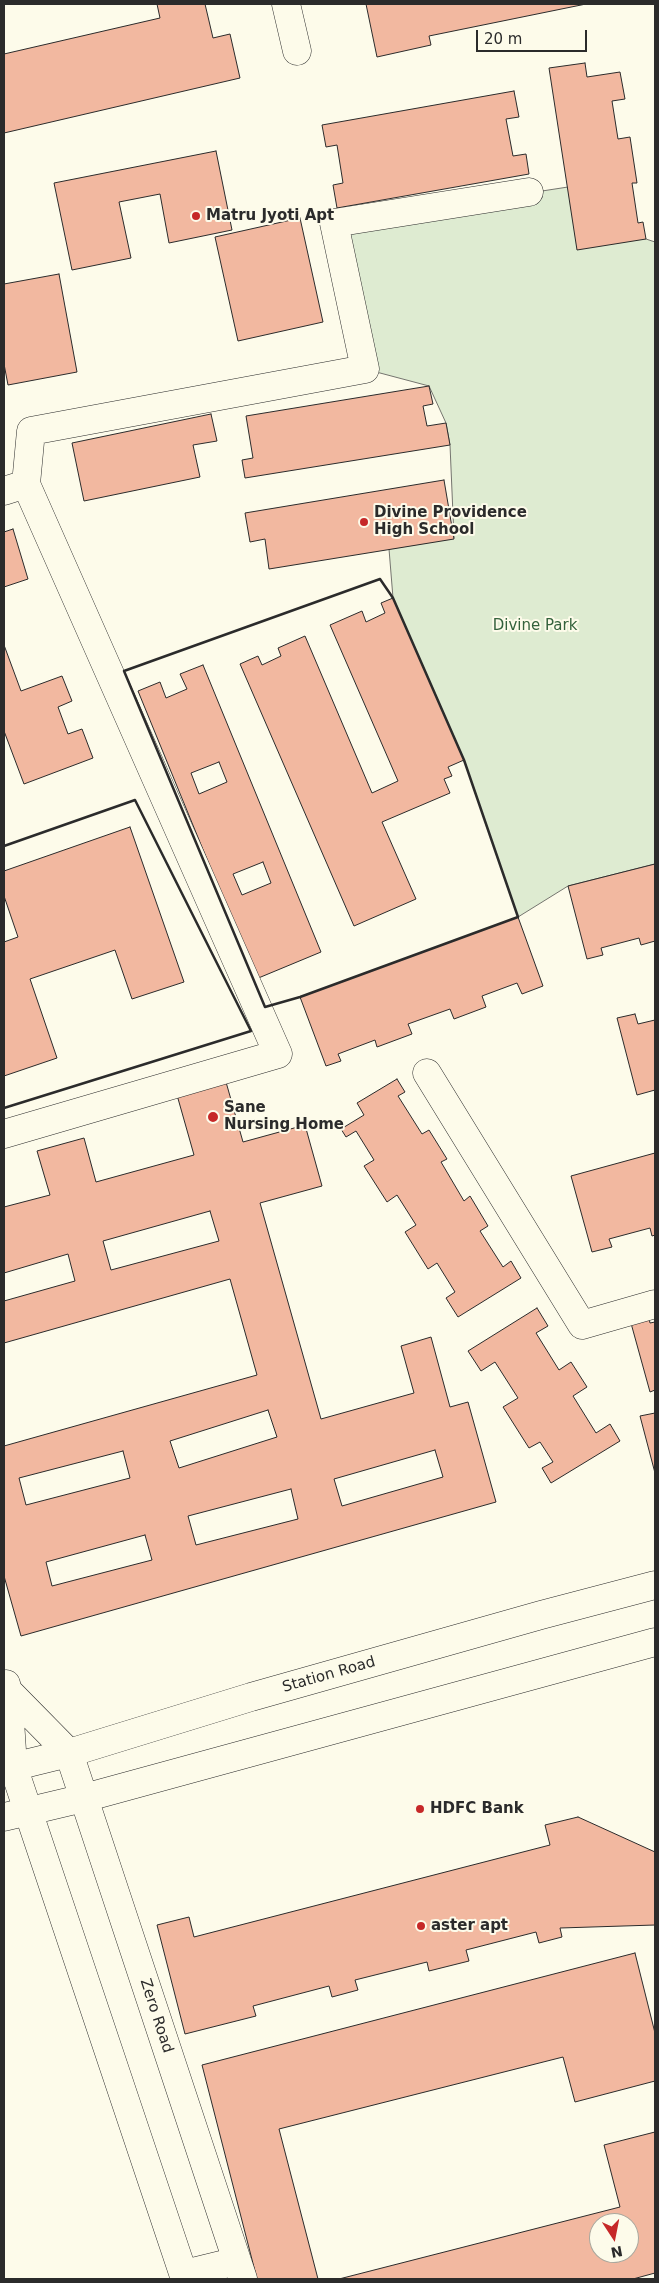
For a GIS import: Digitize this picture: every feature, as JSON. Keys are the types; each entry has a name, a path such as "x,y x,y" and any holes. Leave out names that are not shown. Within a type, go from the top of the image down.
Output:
{"street":[{"path":"286,4 298,51"},
{"path":"4,1134 278,1054 15,487 31,431 365,369 334,223 529,192"},
{"path":"427,1073 582,1325 655,1304"},
{"name":"Station Road","path":"9,1768 69,1753 252,1697 541,1615 655,1585"},
{"path":"15,1814 84,1798 655,1642"},
{"path":"6,1684 69,1753"},
{"path":"6,1684 9,1768 15,1814 184,2277 240,2270"},
{"name":"Zero Road","path":"69,1753 240,2270"}],"green space":[{"name":"Divine Park","path":"568,187 646,239 655,242 655,864 568,886 518,917 464,760 393,598 389,549 454,538 450,445 446,423 429,386 365,369 334,223"}],"building":[{"path":"157,4 205,4 213,38 230,34 240,78 4,133 4,54 160,18"},
{"path":"366,4 586,4 429,36 431,45 377,57"},
{"path":"585,63 587,77 620,72 625,99 612,101 618,139 630,137 637,183 632,183 638,223 643,222 646,239 577,250 549,68"},
{"path":"514,91 519,117 506,119 513,156 526,154 529,174 337,208 333,185 343,183 337,145 326,147 322,125"},
{"name":"Matru Jyoti Apt","path":"216,151 232,230 169,243 160,194 119,202 131,258 72,270 54,183"},
{"path":"300,218 323,322 238,341 215,237"},
{"path":"59,274 77,372 8,385 4,364 4,284"},
{"path":"429,386 433,404 423,406 427,426 446,423 450,445 245,478 242,460 253,458 246,416"},
{"path":"211,414 217,441 193,445 200,477 84,501 72,443"},
{"path":"444,480 454,539 269,569 265,539 250,542 245,513"},
{"path":"13,529 28,579 4,587 4,532"},
{"path":"393,598 464,760 448,767 452,776 444,779 450,793 382,822 416,899 354,926 240,664 258,656 262,665 281,656 278,648 305,636 372,793 398,781 330,625 362,611 366,622 385,613 381,603"},
{"path":"4,645 21,691 62,676 72,701 58,707 68,734 82,729 93,758 24,784 4,731"},
{"path":"203,665 321,952 256,979 138,691 160,682 166,698 187,689 180,674","holes":["219,762 227,782 199,794 191,773","263,862 271,883 242,895 233,874"]},
{"path":"130,827 184,982 132,999 115,950 30,979 57,1058 4,1076 4,942 18,937 4,896 4,871"},
{"path":"655,864 655,941 641,945 639,938 601,948 603,955 587,959 568,886"},
{"path":"518,917 543,986 522,994 517,983 482,996 486,1007 454,1019 450,1009 408,1024 412,1034 377,1047 375,1040 338,1054 341,1061 326,1066 300,997"},
{"path":"635,1014 638,1024 655,1020 655,1090 637,1095 617,1018"},
{"path":"397,1079 405,1092 398,1096 422,1134 429,1130 447,1159 441,1162 464,1201 470,1196 488,1226 480,1231 503,1267 511,1261 521,1278 458,1317 446,1298 455,1292 437,1263 428,1269 405,1232 416,1225 397,1195 387,1202 364,1166 374,1160 356,1131 346,1137 341,1129 364,1115 357,1103"},
{"path":"226,1082 243,1142 305,1125 322,1186 260,1203 321,1419 414,1393 401,1346 431,1337 450,1407 468,1402 496,1502 21,1636 4,1576 4,1446 257,1375 230,1279 4,1343 4,1301 75,1281 68,1254 4,1273 4,1207 50,1195 37,1151 84,1138 96,1182 194,1155 177,1095","holes":["210,1211 219,1241 111,1270 103,1241","268,1410 277,1437 179,1468 170,1441","435,1450 443,1477 342,1506 334,1479","123,1451 130,1478 26,1505 19,1478","291,1489 298,1519 196,1545 188,1516","145,1535 152,1560 52,1586 46,1562"]},
{"path":"655,1153 655,1235 652,1236 650,1228 609,1239 612,1247 592,1252 571,1176"},
{"path":"537,1308 548,1326 536,1333 559,1370 571,1362 587,1387 573,1396 596,1433 610,1424 620,1441 551,1483 542,1468 553,1462 540,1442 529,1448 503,1407 518,1398 495,1362 481,1371 468,1351"},
{"path":"647,1310 650,1323 655,1322 655,1390 650,1392 629,1316"},
{"path":"655,1413 655,1473 640,1416"},
{"name":"aster apt","path":"578,1817 655,1852 655,1925 560,1928 562,1937 539,1943 536,1932 466,1950 469,1961 429,1971 427,1962 355,1980 358,1990 332,1997 329,1986 253,2006 256,2016 185,2034 157,1925 189,1917 194,1937 550,1845 545,1825"},
{"path":"635,1953 655,2033 655,2081 575,2102 563,2057 279,2129 318,2279 257,2279 202,2065"},
{"path":"655,2132 655,2273 633,2279 339,2279 589,2215 589,2263 639,2263 639,2213 597,2213 620,2207 604,2145"}],"wall":[{"path":"380,579 393,598 464,760 518,917 300,997 265,1007 124,671 380,579"},
{"path":"4,846 135,800 251,1031 4,1108"}],"place":[{"name":"Matru Jyoti Apt","path":"196,216"},
{"name":"Divine Providence High School","path":"364,522"},
{"name":"Sane Nursing Home","path":"213,1117"},
{"name":"HDFC Bank","path":"420,1809"},
{"name":"aster apt","path":"421,1926"}]}
